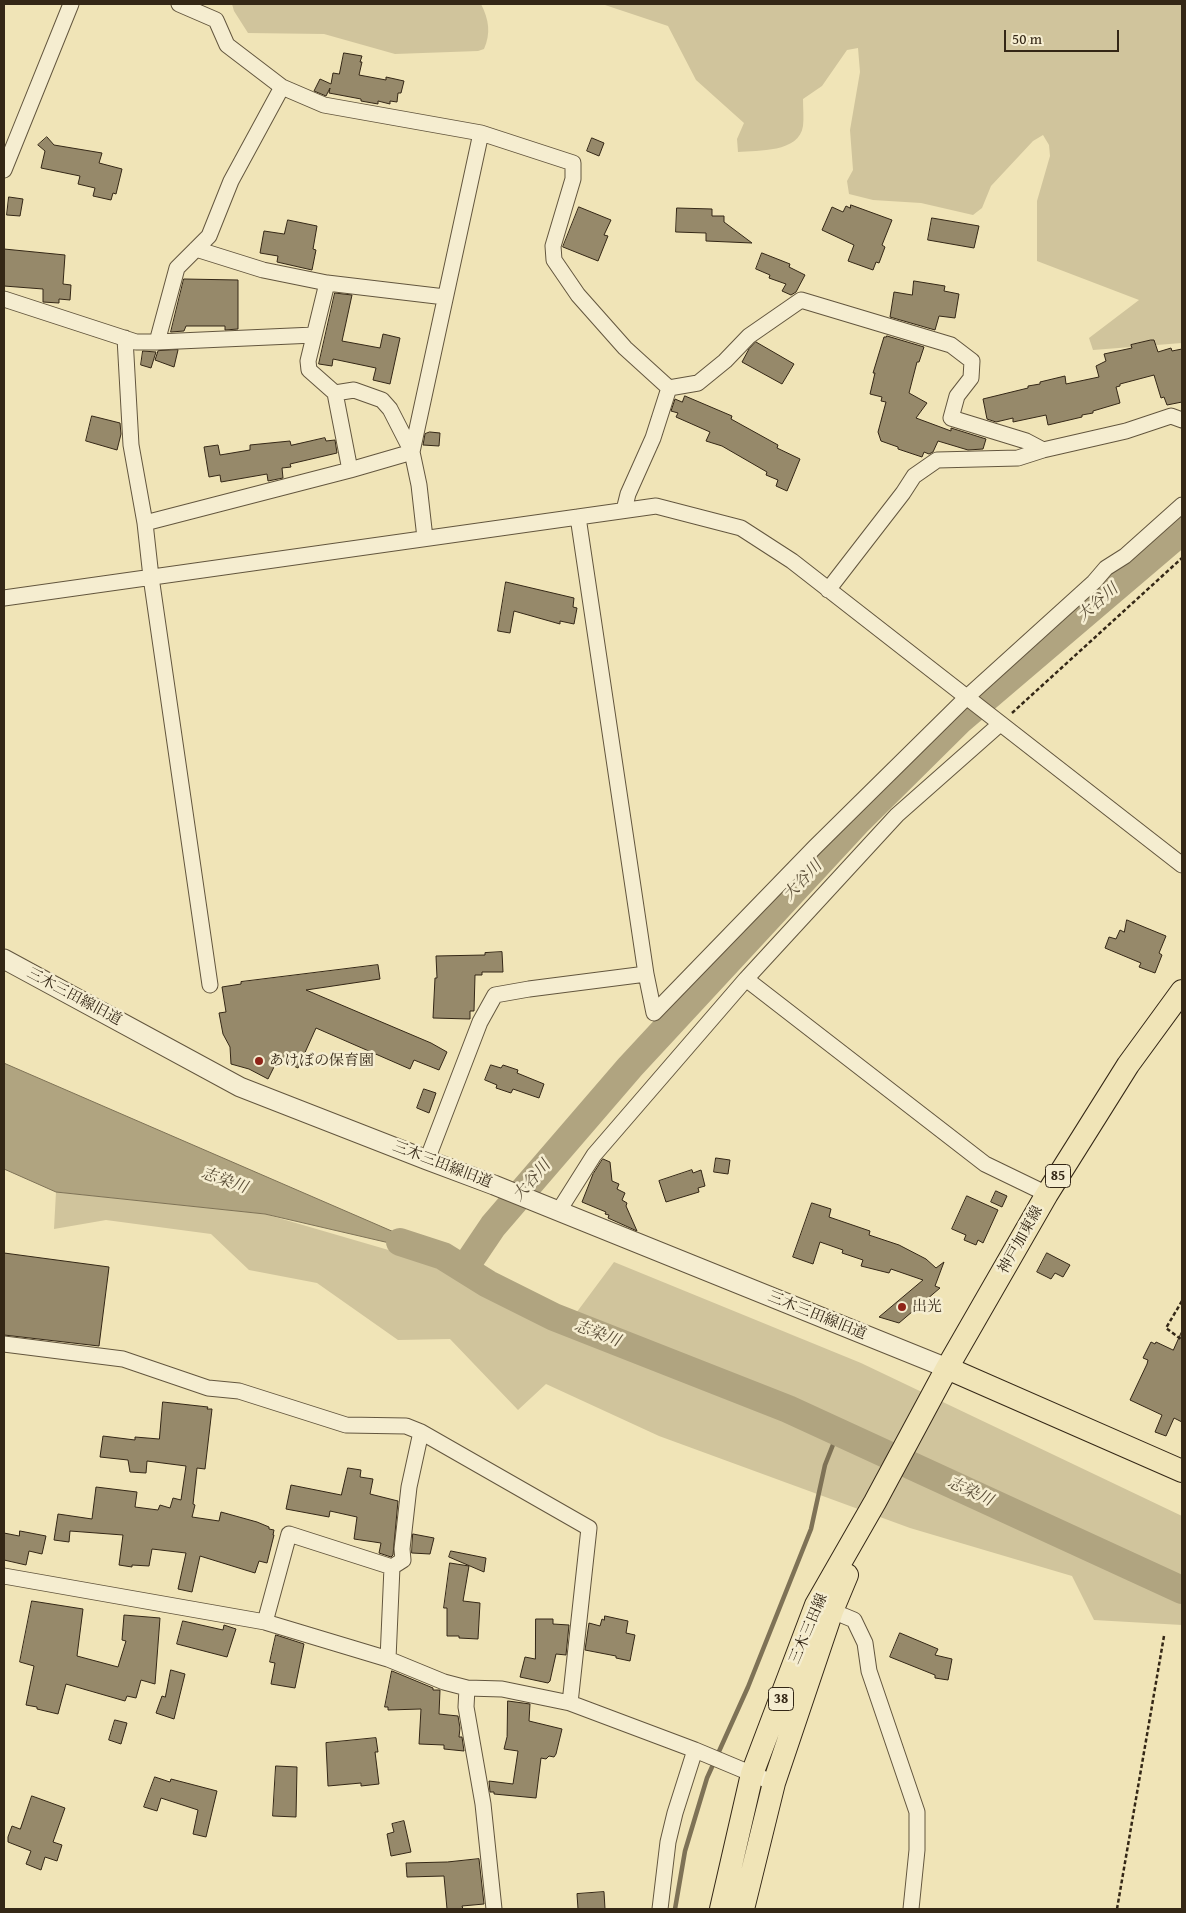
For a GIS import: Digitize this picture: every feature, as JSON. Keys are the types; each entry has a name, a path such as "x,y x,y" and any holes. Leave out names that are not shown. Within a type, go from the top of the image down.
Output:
{"main road":[{"name":"神戸加東線","path":"947,1368 1047,1194 1128,1065 1182,991"},
{"name":"三木三田線","path":"721,1909 752,1774 824,1608 875,1502 947,1368"},
{"path":"947,1368 1182,1471"},
{"name":"三木三田線","path":"743,1909 774,1783 824,1608"}],"street":[{"path":"4,170 71,4"},
{"path":"179,4 216,20 227,45 282,87 324,105 481,133 572,163 572,179 552,246 554,260 578,295 625,348 669,388"},
{"path":"157,342 177,268 209,236 231,181 282,87"},
{"path":"412,452 481,133"},
{"path":"196,249 263,270 328,283 445,296"},
{"path":"328,283 308,361 309,370 336,393 350,470"},
{"path":"4,299 136,342 314,334"},
{"path":"669,388 698,383 725,361 749,336 801,300 950,345 972,361 971,378 957,396 950,418 1026,441 1043,450"},
{"path":"125,338 132,445 145,523 151,577 210,985"},
{"path":"624,510 628,494 653,438 669,388"},
{"path":"336,393 354,390 382,400 390,409 412,452 425,538"},
{"path":"828,590 914,476 937,460 1018,458 1043,450 1126,432 1171,416 1182,420"},
{"path":"145,523 412,452"},
{"path":"578,517 639,914 646,974 654,1013 815,847 966,697 1094,582 1106,568 1125,556 1182,505"},
{"path":"4,598 656,506 741,528 792,561 1182,865"},
{"path":"558,1212 594,1155 746,979 897,816 1000,724"},
{"name":"三木三田線旧道","path":"4,959 240,1086 494,1185 947,1368"},
{"path":"426,1160 480,1022 495,995 646,974"},
{"path":"746,979 985,1164 1047,1194"},
{"path":"4,1344 123,1359 208,1388 239,1392 346,1425 406,1426 421,1432 589,1528 570,1703"},
{"path":"392,1567 403,1560 402,1549 409,1487 421,1432"},
{"path":"265,1622 289,1534 392,1567"},
{"path":"388,1659 392,1567"},
{"path":"4,1576 265,1622 388,1659 444,1682 467,1688 502,1689 570,1703 774,1783"},
{"path":"824,1608 854,1620 865,1643 869,1671 917,1812 917,1850 911,1909"},
{"path":"467,1688 466,1707 483,1804 494,1909"},
{"path":"660,1909 668,1842 674,1813 699,1752"}],"path":[{"path":"1000,724 1182,558"},
{"path":"1182,1301 1166,1328 1182,1340"},
{"path":"1117,1909 1164,1636"}],"shaded area":[{"path":"232,4 481,4 486,16 488,37 484,49 478,51 395,54 324,34 248,33 234,11"},
{"path":"602,4 1182,4 1182,343 1093,350 1089,338 1139,300 1037,261 1037,201 1050,156 1049,145 1043,135 1033,141 991,186 982,208 973,215 921,203 873,200 849,194 847,181 853,170 850,130 860,72 858,48 847,50 822,86 803,99 803,126 800,135 794,141 786,146 766,150 738,152 737,139 744,123 696,80 668,26"},
{"path":"56,1192 265,1214 416,1258 565,1328 614,1262 861,1363 1182,1516 1182,1625 1094,1620 1072,1576 910,1528 659,1436 546,1384 518,1410 450,1339 398,1340 317,1283 249,1270 211,1234 106,1220 54,1229"}],"water":[{"path":"4,1063 454,1258 265,1214 56,1192 4,1169"}],"building":[{"path":"344,53 362,56 359,75 386,80 386,77 404,81 401,93 398,93 397,102 390,101 390,104 378,101 378,104 361,101 361,99 329,93 330,88 326,96 314,91 320,79 331,84 333,73 339,74"},
{"path":"47,137 54,145 102,153 99,163 122,169 116,194 113,193 111,200 93,196 95,188 78,184 80,176 41,168 45,151 38,145"},
{"path":"592,138 604,143 599,156 587,151"},
{"path":"9,197 23,199 20,216 7,215"},
{"path":"851,205 892,220 882,245 885,247 879,263 876,262 873,270 848,261 854,245 822,230 832,207 843,212 846,206 850,208"},
{"path":"579,207 611,220 604,235 608,236 598,261 563,247"},
{"path":"677,208 712,209 712,216 724,216 724,222 752,243 706,241 706,233 676,232"},
{"path":"932,218 979,226 974,248 928,240"},
{"path":"288,220 317,226 313,249 316,250 312,270 277,262 278,256 260,253 264,231 284,234"},
{"path":"4,249 65,255 63,284 71,285 70,300 59,299 59,303 43,302 43,289 4,286"},
{"path":"762,253 790,264 789,267 805,275 796,292 791,295 782,291 786,284 769,278 770,275 756,269"},
{"path":"184,279 238,280 238,329 225,330 225,326 186,326 184,331 171,332"},
{"path":"914,281 945,286 944,291 959,294 955,318 939,316 935,330 890,317 894,292 912,295"},
{"path":"335,293 352,295 342,341 380,348 383,334 400,338 390,384 373,380 376,368 333,359 332,366 319,364"},
{"path":"887,336 924,347 919,362 917,362 909,393 927,403 916,418 951,431 951,428 986,439 983,449 968,450 938,441 933,452 929,454 924,452 922,457 881,441 878,432 886,402 881,401 882,397 870,394 875,373 873,373 884,337"},
{"path":"1154,340 1158,352 1171,348 1172,351 1182,349 1182,402 1167,405 1164,397 1161,398 1154,375 1120,384 1120,386 1116,387 1120,403 1082,415 1082,417 1048,425 1046,415 1013,422 1013,418 996,422 987,419 983,399 1028,388 1028,386 1040,384 1040,382 1065,376 1066,384 1099,377 1096,366 1106,361 1104,354 1132,348 1131,345"},
{"path":"756,342 794,364 782,384 742,362 749,349"},
{"path":"178,350 174,367 155,360 158,351"},
{"path":"143,351 156,352 151,368 141,365"},
{"path":"685,396 732,416 731,419 778,445 777,448 800,459 787,491 776,486 778,480 766,475 767,472 722,446 706,441 710,432 676,417 678,413 671,411 675,399 682,402"},
{"path":"92,416 120,423 121,434 117,450 86,441"},
{"path":"430,432 440,433 439,446 423,445 425,434"},
{"path":"325,438 326,441 335,440 337,453 290,464 291,467 282,468 283,478 268,481 267,474 221,482 220,475 209,477 204,447 218,445 220,455 250,450 250,445 290,441 291,445"},
{"path":"506,582 574,598 573,607 577,608 574,624 560,621 560,624 514,611 510,633 498,631"},
{"path":"1127,920 1166,936 1159,953 1162,955 1155,973 1139,967 1141,963 1105,948 1109,937 1116,939 1120,930 1124,932"},
{"path":"502,952 503,972 482,972 482,975 475,975 474,1011 470,1011 470,1019 433,1018 435,978 437,978 436,956 485,955 485,953"},
{"path":"378,965 380,979 306,990 431,1043 447,1052 439,1070 414,1060 410,1069 316,1028 298,1068 278,1059 268,1079 249,1069 231,1064 230,1047 223,1034 219,1013 226,1012 222,987 241,984 241,982"},
{"path":"491,1065 501,1068 503,1065 518,1070 517,1073 544,1084 539,1098 513,1089 511,1093 496,1088 497,1085 485,1080"},
{"path":"424,1089 436,1093 429,1113 417,1108"},
{"path":"716,1158 730,1160 728,1174 714,1172"},
{"path":"603,1159 610,1162 612,1181 619,1184 617,1189 625,1193 622,1200 627,1203 626,1206 637,1231 608,1218 609,1215 605,1214 606,1212 582,1202 593,1174"},
{"path":"692,1170 693,1173 701,1170 705,1186 698,1188 699,1192 666,1202 659,1181"},
{"path":"996,1191 1007,1196 1002,1207 991,1202"},
{"path":"967,1196 998,1210 983,1243 978,1240 976,1245 964,1240 966,1235 952,1229"},
{"path":"812,1203 831,1209 829,1217 870,1231 869,1235 899,1245 926,1259 936,1268 944,1262 935,1286 940,1288 899,1323 879,1317 923,1280 891,1269 889,1273 861,1266 863,1260 842,1253 843,1250 820,1242 813,1264 793,1257"},
{"path":"4,1253 109,1267 99,1346 4,1335"},
{"path":"1047,1253 1070,1265 1063,1277 1055,1273 1051,1279 1037,1272"},
{"path":"1182,1331 1182,1422 1174,1418 1166,1436 1155,1432 1162,1415 1130,1400 1147,1364 1148,1360 1143,1358 1151,1342 1155,1344 1156,1342 1173,1350"},
{"path":"163,1402 212,1409 205,1469 197,1468 193,1504 195,1505 192,1517 219,1521 221,1512 257,1522 274,1530 267,1563 259,1561 255,1573 200,1556 192,1592 178,1589 186,1553 152,1549 149,1566 132,1565 132,1567 119,1565 123,1535 70,1531 69,1542 54,1540 58,1514 92,1519 96,1487 137,1492 135,1507 158,1510 160,1505 170,1508 173,1498 181,1500 186,1466 147,1461 146,1473 130,1472 128,1460 100,1457 103,1436 135,1440 135,1437 159,1439"},
{"path":"348,1468 361,1470 360,1477 373,1479 370,1494 398,1501 393,1555 391,1557 379,1553 381,1543 354,1539 357,1517 330,1511 329,1517 286,1509 291,1485 341,1495"},
{"path":"20,1531 46,1536 42,1554 29,1551 26,1565 4,1560 4,1533 19,1536"},
{"path":"413,1534 434,1538 430,1554 412,1553"},
{"path":"451,1551 486,1558 484,1572 449,1557"},
{"path":"450,1563 469,1566 463,1601 480,1603 478,1639 447,1636 447,1608 444,1608"},
{"path":"32,1601 83,1609 77,1656 118,1667 126,1641 122,1640 124,1615 160,1618 155,1684 141,1680 136,1698 127,1696 125,1701 66,1684 58,1714 26,1705 34,1666 20,1662"},
{"path":"605,1616 628,1621 626,1633 635,1635 630,1661 616,1658 616,1656 585,1650 589,1623 600,1626"},
{"path":"536,1619 553,1619 553,1624 569,1625 566,1655 556,1654 548,1683 520,1677 525,1657 535,1659"},
{"path":"183,1621 223,1630 224,1625 236,1629 227,1657 177,1644"},
{"path":"900,1633 938,1649 935,1655 952,1659 948,1680 935,1678 935,1675 890,1657"},
{"path":"276,1635 304,1644 295,1688 271,1684 275,1663 270,1662"},
{"path":"171,1670 185,1674 174,1719 156,1713 162,1696 165,1697"},
{"path":"392,1671 433,1688 433,1690 440,1690 439,1714 458,1716 459,1737 462,1737 464,1751 444,1749 444,1745 419,1744 421,1709 388,1710 388,1707 385,1707"},
{"path":"508,1701 530,1704 529,1721 562,1729 554,1757 541,1758 536,1798 490,1792 489,1781 513,1784 518,1751 504,1749 507,1737"},
{"path":"115,1720 127,1723 121,1744 109,1740"},
{"path":"376,1738 378,1752 375,1752 379,1784 361,1786 361,1783 328,1786 326,1743"},
{"path":"276,1766 297,1767 296,1817 273,1816"},
{"path":"155,1777 170,1782 171,1779 217,1791 206,1837 193,1834 198,1810 161,1798 157,1811 144,1807"},
{"path":"32,1796 65,1808 53,1842 62,1845 57,1861 45,1857 41,1870 26,1864 31,1851 8,1842 12,1826 20,1829"},
{"path":"404,1821 411,1852 391,1856 387,1834 394,1832 392,1824"},
{"path":"479,1859 484,1904 462,1906 463,1909 447,1909 444,1876 407,1877 406,1863"},
{"path":"604,1892 605,1909 578,1909 577,1894"}],"waterway":[{"name":"大谷川","path":"464,1269 493,1226 630,1067 858,821 960,720 1182,531"},
{"name":"志染川","path":"400,1242 443,1256 488,1284 554,1317 788,1409 1182,1590"},
{"path":"675,1909 685,1851 707,1778 748,1687 811,1529 825,1465 838,1432"}],"place":[{"name":"あけぼの保育園","path":"259,1061"},
{"name":"出光","path":"902,1307"}]}
